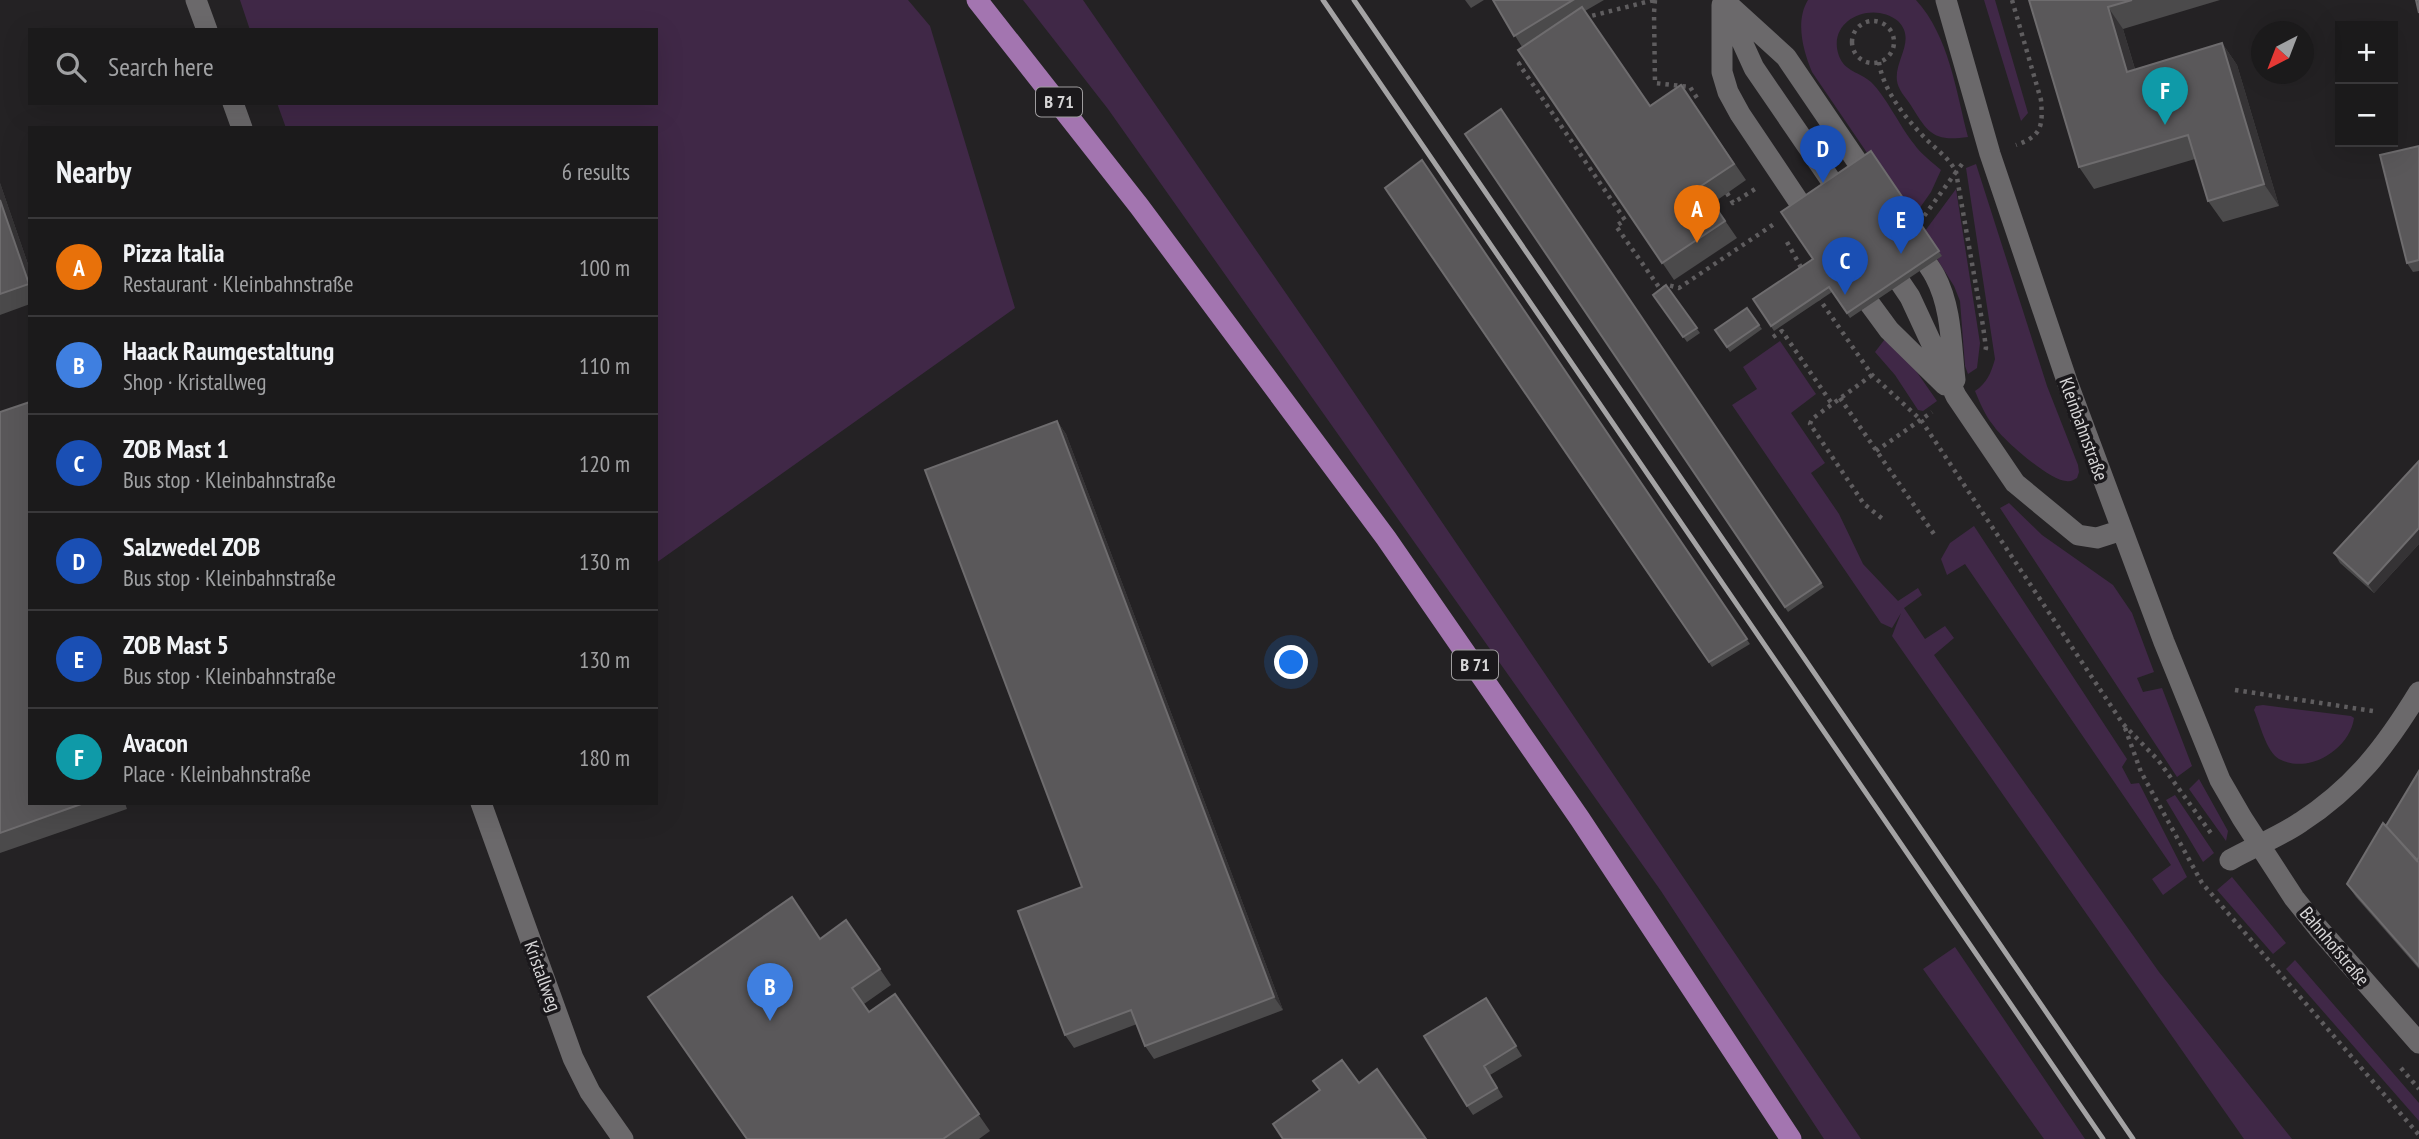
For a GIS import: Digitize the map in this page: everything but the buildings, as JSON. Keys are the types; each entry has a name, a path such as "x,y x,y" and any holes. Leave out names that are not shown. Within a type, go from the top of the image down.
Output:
{"main road":[{"name":"B 71","path":"977,0 1163,237 1386,538 1572,808 1791,1139"}],"street":[{"path":"196,0 206,28"},
{"path":"1723,0 1786,57 1885,203"},
{"path":"1723,0 1754,68 1860,223"},
{"path":"1723,0 1721,56 1728,92 1822,236"},
{"name":"Kleinbahnstraße","path":"1946,0 1990,154 2068,387 2186,700 2220,780 2259,844"},
{"path":"234,105 241,126"},
{"path":"1912,227 1944,298 1949,321 1956,397"},
{"path":"1874,243 1910,297 1956,397 2015,483 2078,535 2097,538 2122,530"},
{"path":"1843,266 1878,318 1956,397"},
{"path":"2230,860 2300,824 2354,781 2381,750 2419,692"},
{"name":"Kristallweg","path":"482,805 573,1058 590,1092 623,1139"},
{"name":"Bahnhofstraße","path":"2259,844 2275,871 2318,928 2419,1043"}],"path":[{"path":"1581,23 1591,16 1654,0"},
{"path":"1912,227 1963,163 2028,140 2041,128 2041,100 2012,0"},
{"path":"1879,21 1891,30 1894,46 1886,58 1879,62 1861,60 1855,53 1853,35 1864,23 1879,21"},
{"path":"1530,57 1519,64 1625,220"},
{"path":"1879,62 1886,87 1906,116 1926,139 1950,160 1956,172 1983,326 1986,348 1983,359"},
{"path":"1727,193 1733,203 1758,187"},
{"path":"1631,216 1616,226 1662,292 1668,285 1679,288 1777,222"},
{"path":"1811,286 1872,374 1921,420 2123,724 2158,760 2179,787"},
{"path":"1773,337 1782,331 1832,404"},
{"path":"1872,374 1812,418 1810,424 1864,504 1884,520"},
{"path":"1876,451 1956,397"},
{"path":"1840,398 1936,537"},
{"path":"2235,690 2374,711"},
{"path":"2123,724 2141,772 2202,883 2419,1135"}],"shaded area":[{"path":"240,0 908,0 930,26 1015,308 658,562 658,126 285,126 278,105 658,105 658,28 249,28"},
{"path":"1023,0 1083,0 1323,347 1861,1139 1824,1139 1661,891 1108,109"},
{"path":"1808,0 1916,0 1936,30 1950,65 1968,137 1947,138 1927,129 1902,93 1897,73 1905,35 1898,21 1887,15 1864,13 1845,24 1839,32 1837,43 1839,56 1845,65 1876,88 1917,148 1941,170 1931,192 1912,219 1812,72 1803,45 1801,26"},
{"path":"1984,0 1995,0 2028,113 2021,121"},
{"path":"1976,164 2047,386 2078,465 2077,478 2071,481 2049,474 2006,440 1988,417 1975,391 1988,377 1995,359 1966,168"},
{"path":"1956,189 1980,343 1977,368 1968,374 1965,366 1960,301 1954,286 1922,235"},
{"path":"1885,339 1914,368 1937,401 1923,411 1918,410 1895,375 1875,352"},
{"path":"1780,341 1816,394 1791,413 1825,463 1811,473 1839,514 1863,564 1898,601 1918,588 1922,595 1904,608 1925,639 1945,626 1954,638 1934,655 2159,972 2292,1139 2244,1139 1892,636 1901,613 1892,628 1881,623 1732,405 1757,389 1743,367"},
{"path":"2009,503 2042,535 2113,585 2132,613 2154,672 2137,678 2143,692 2162,688 2192,766 2177,777 2000,508"},
{"path":"1974,526 2127,759 2122,767 2131,784 2139,783 2187,877 2163,895 2152,879 2171,865 1965,564 1947,575 1941,559 1950,543"},
{"path":"2256,706 2354,718 2345,740 2336,749 2315,761 2291,763 2279,759 2267,744 2254,710"},
{"path":"2199,779 2228,831 2226,841 2189,789"},
{"path":"2175,795 2214,853 2203,862 2166,800"},
{"path":"2232,877 2286,943 2273,954 2217,890"},
{"path":"1955,947 2085,1139 2044,1139 1923,969"},
{"path":"2295,960 2419,1103 2419,1121 2286,969"}],"railway":[{"path":"1323,0 2103,1139"},
{"path":"1354,0 2133,1139"}],"place":[{"name":"Avacon","path":"2165,125"},
{"name":"Salzwedel ZOB","path":"1823,183"},
{"name":"Pizza Italia","path":"1697,243"},
{"name":"ZOB Mast 5","path":"1901,254"},
{"name":"ZOB Mast 1","path":"1845,295"},
{"name":"Haack Raumgestaltung","path":"770,1021"}]}
